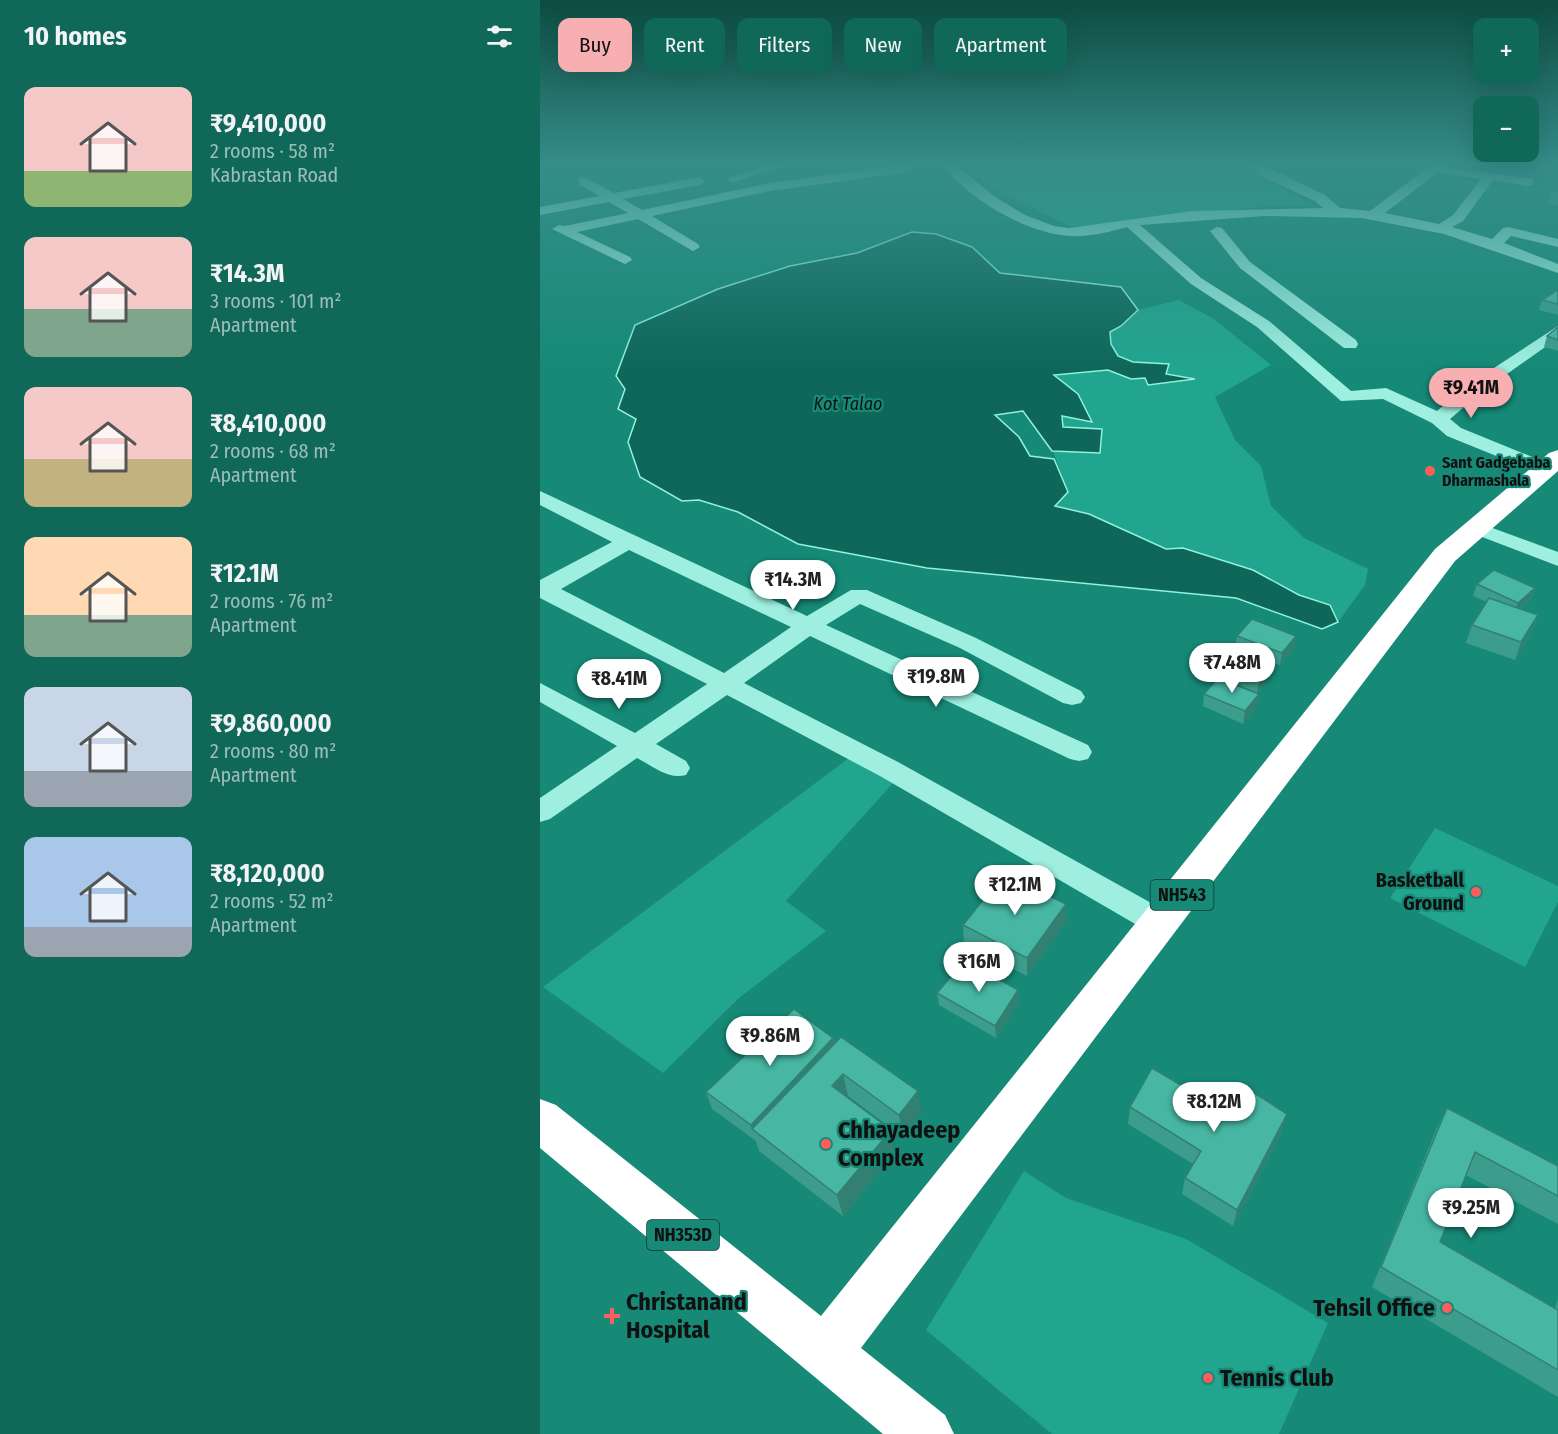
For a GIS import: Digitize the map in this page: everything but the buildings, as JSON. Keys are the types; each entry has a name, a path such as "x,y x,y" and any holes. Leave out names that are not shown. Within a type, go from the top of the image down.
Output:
{"highway":[{"name":"NH543","path":"826,1351 1445,555 1552,464"},
{"name":"NH353D","path":"540,1120 926,1434"}],"street":[{"path":"565,232 626,260"},
{"path":"667,232 693,247"},
{"path":"1140,232 1196,281 1263,324 1347,397 1386,393 1439,420 1454,432 1552,464"},
{"path":"1218,232 1245,265 1350,344"},
{"path":"1446,232 1521,253 1558,269"},
{"path":"1495,245 1507,232"},
{"path":"1512,232 1558,243"},
{"path":"1439,420 1477,387 1558,331"},
{"path":"540,497 628,542 810,625 1079,753"},
{"path":"1476,528 1558,559"},
{"path":"541,589 628,542"},
{"path":"541,589 890,769 1160,923"},
{"path":"540,812 728,684 810,625 859,595 969,643 1072,697"},
{"path":"540,691 677,768"}],"green space":[{"path":"1179,300 1214,319 1271,365 1215,397 1235,440 1261,466 1271,506 1304,538 1368,569 1365,585 1338,622 1330,605 1299,595 1253,570 1183,548 1166,549 1089,514 1054,506 1068,492 1053,451 1099,453 1102,430 1063,427 1061,416 1091,422 1078,394 1053,375 1108,370 1132,363 1118,357 1110,339 1110,332 1121,326 1138,310"},
{"path":"853,755 895,781 786,901 826,931 739,998 663,1073 543,987"},
{"name":"Basketball Ground","path":"1435,828 1558,886 1558,902 1525,967 1390,898"},
{"path":"1024,1171 1066,1198 1186,1239 1328,1323 1279,1434 1052,1434 926,1330"}],"water":[{"name":"Kot Talao","path":"912,232 936,234 972,247 1000,273 1121,287 1138,310 1121,326 1110,332 1111,344 1118,356 1133,362 1169,364 1166,374 1195,379 1148,385 1145,378 1131,379 1108,370 1054,375 1078,394 1092,422 1062,416 1063,427 1102,429 1100,453 1052,451 1023,411 995,415 1019,437 1030,456 1054,459 1068,492 1055,506 1089,514 1166,549 1183,548 1253,570 1299,595 1330,605 1338,622 1322,629 1236,598 927,568 798,544 738,512 699,500 682,501 640,477 628,442 636,419 618,409 625,389 616,376 635,325 718,289 790,266 857,253"}],"place":[{"name":"Sant Gadgebaba Dharmashala","path":"1430,471"},
{"name":"Basketball Ground","path":"1476,892"},
{"name":"Chhayadeep Complex","path":"826,1144"},
{"name":"Tehsil Office","path":"1447,1308"},
{"name":"Christanand Hospital","path":"612,1316"},
{"name":"Tennis Club","path":"1208,1378"}]}
